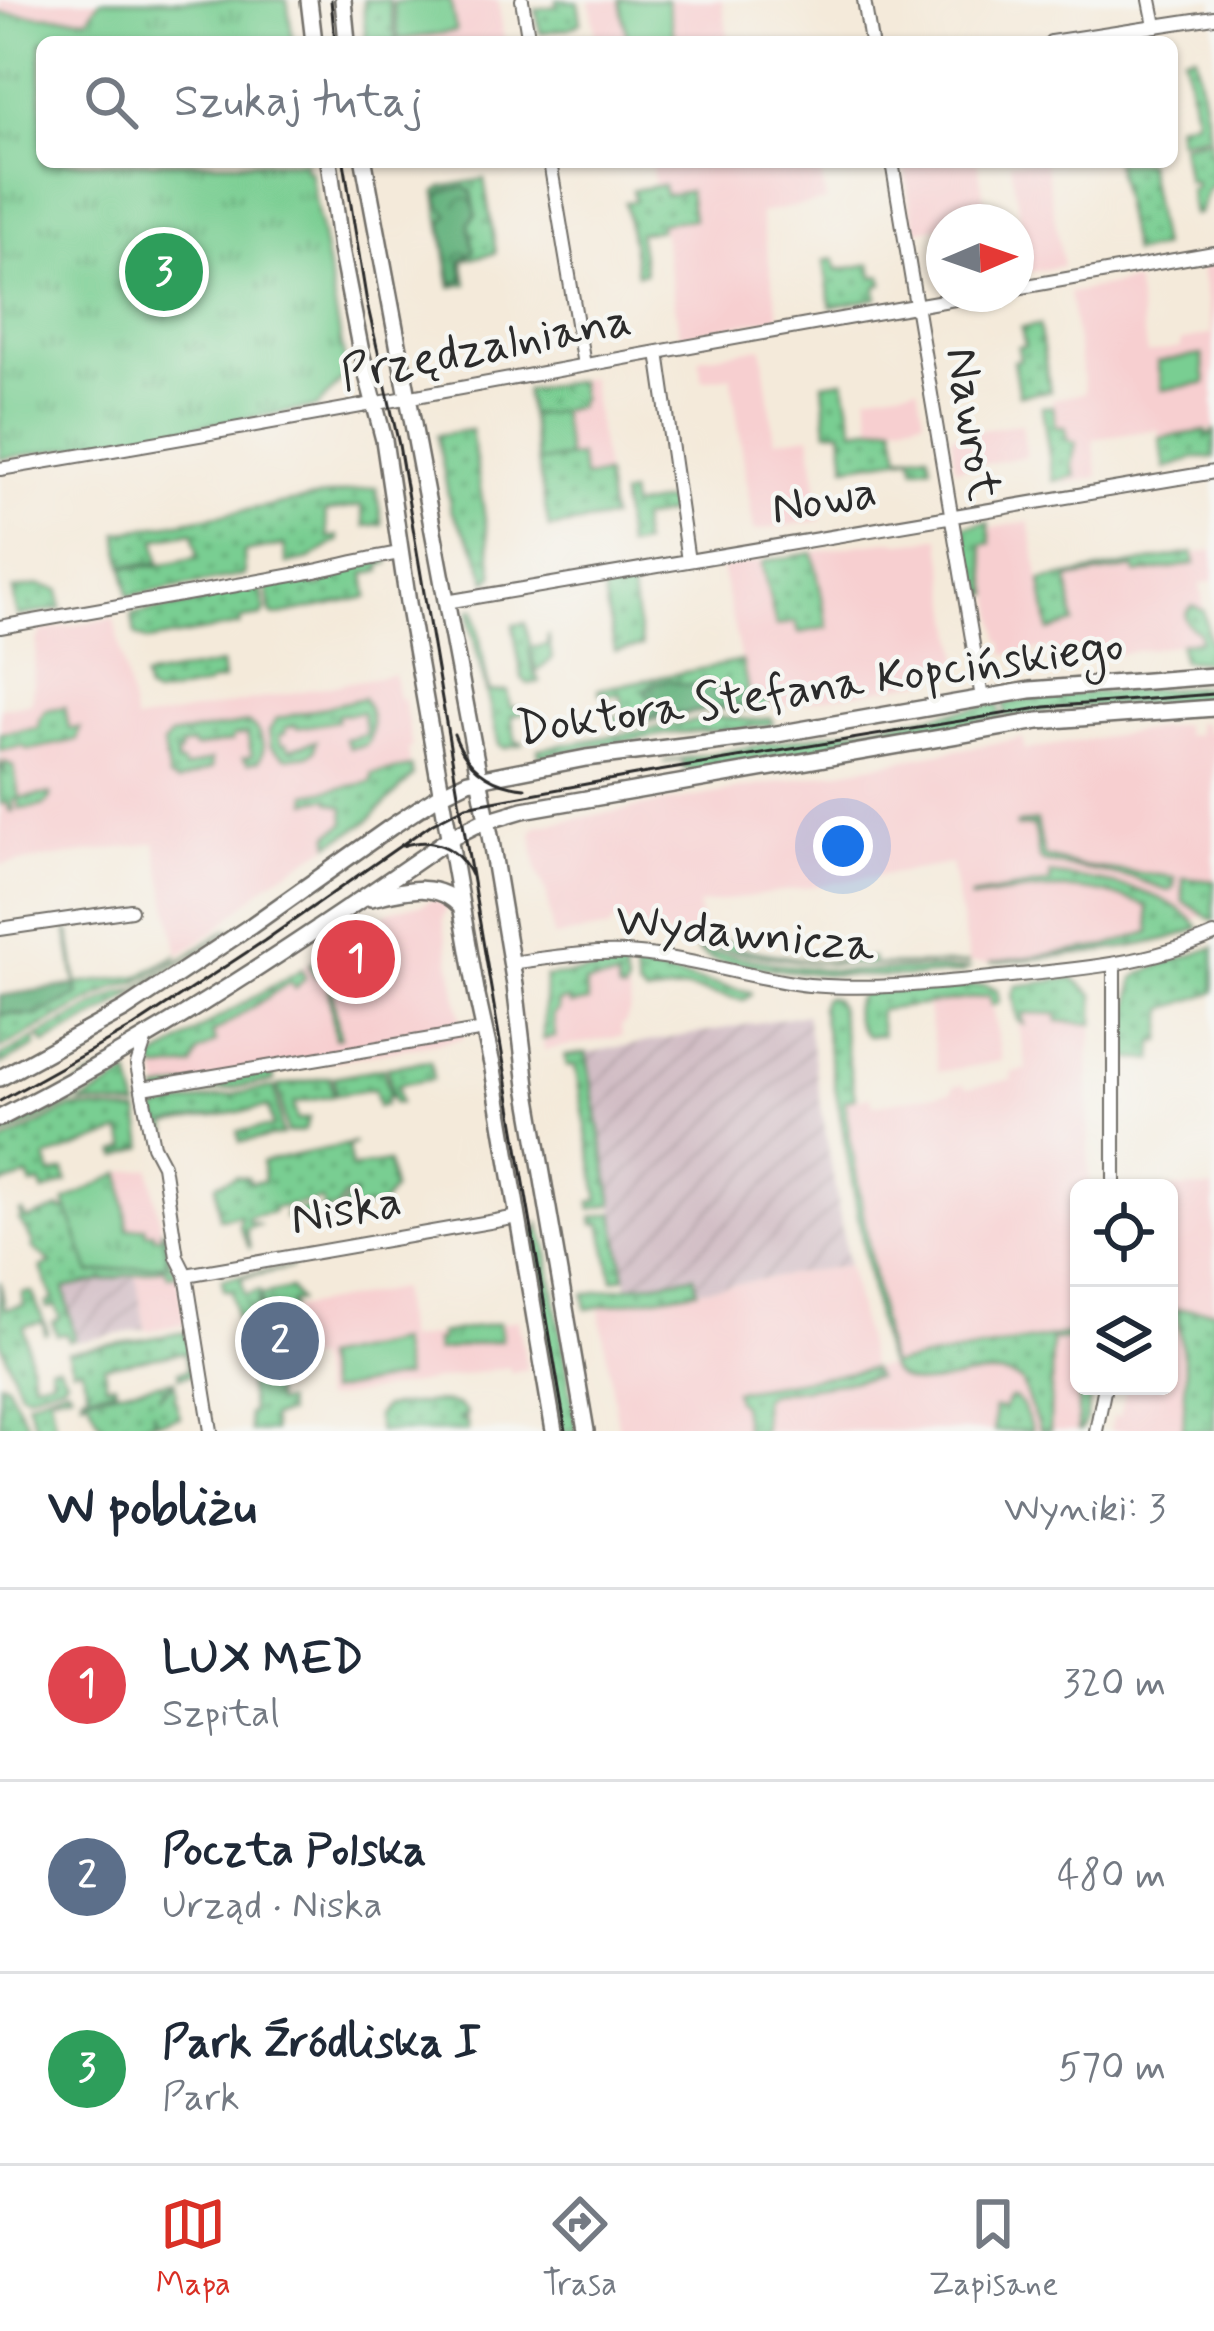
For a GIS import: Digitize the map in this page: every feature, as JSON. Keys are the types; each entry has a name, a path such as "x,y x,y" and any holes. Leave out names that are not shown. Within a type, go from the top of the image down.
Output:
{"main road":[{"path":"309,0 313,36"},
{"path":"344,0 347,36"},
{"path":"330,168 365,374 384,440 441,794 554,1431"},
{"path":"365,168 512,963 527,1086 586,1431"},
{"name":"Doktora Stefana Kopcińskiego","path":"0,1078 124,1010 441,794 477,778 606,754 770,735 1072,685 1214,676"},
{"name":"Doktora Stefana Kopcińskiego","path":"0,1118 202,1004 450,838 486,820 526,809 1039,721 1214,709"},
{"path":"359,901 429,890 449,895 462,909"}],"street":[{"path":"522,0 528,36"},
{"path":"864,0 870,36"},
{"path":"1150,0 1154,26"},
{"path":"1090,36 1214,16"},
{"path":"551,168 584,365"},
{"name":"Nawrot","path":"893,168 982,698"},
{"path":"1034,285 1214,253"},
{"name":"Przędzalniana","path":"0,469 926,304"},
{"path":"658,352 688,561"},
{"name":"Nowa","path":"446,602 1214,472"},
{"path":"0,627 401,553"},
{"path":"0,929 130,910"},
{"name":"Wydawnicza","path":"512,963 626,953 772,980 844,987 1114,965 1214,935"},
{"path":"1114,965 1114,1179"},
{"path":"143,1088 484,1030"},
{"path":"147,1035 137,1065 153,1146 163,1165 177,1257 186,1275 212,1431"},
{"path":"111,1057 137,1065"},
{"name":"Niska","path":"186,1275 518,1217"},
{"path":"1096,1431 1104,1395"}],"shaded area":[{"path":"0,0 100,0 88,18 0,13"},
{"path":"389,0 498,0 503,36 394,36"},
{"path":"590,0 722,0 728,36 596,36"},
{"path":"652,168 820,168 826,201 760,213 779,317 680,335"},
{"path":"904,168 979,168 985,204 926,204 926,229 915,231"},
{"path":"1011,168 1046,168 1063,266 1034,271 1034,204 1018,204"},
{"path":"1214,266 1214,429 1160,438 1158,429 1093,439 1098,477 1065,483 1052,399 1085,393 1069,293 1135,281 1147,354 1181,348 1181,341 1212,334 1201,269"},
{"path":"762,347 775,440 810,435 822,520 754,531 731,376 702,380 699,358"},
{"path":"590,377 613,519 548,530 524,389"},
{"path":"918,386 924,418 872,427 867,394"},
{"path":"1021,423 1027,456 955,469 951,436"},
{"path":"1029,522 1040,581 1214,550 1214,581 1200,584 1209,639 1053,665 1050,648 1005,655 984,529"},
{"path":"940,537 960,660 932,666 934,680 752,711 721,568 861,544"},
{"path":"114,618 135,722 394,674 398,698 403,698 412,748 408,749 410,766 372,773 373,781 338,787 351,832 267,884 216,930 179,955 155,843 0,865 0,708 31,703 37,639 42,631"},
{"path":"1195,721 1204,724 1206,733 1214,732 1214,881 1210,881 1214,910 1193,921 1107,946 969,963 951,864 698,905 704,944 613,921 611,928 553,937 534,852 536,826 1023,738 1025,750 1182,724 1185,736 1197,734"},
{"path":"433,899 447,905 443,919 464,1038 161,1091 153,1061 392,910"},
{"path":"623,968 631,1007 621,1026 622,1036 544,1050 545,977"},
{"path":"1013,995 1094,1024 1089,1058 1089,1179 1070,1179 1070,1334 1033,1341 1046,1431 619,1431 599,1307 848,1265 871,1368 888,1366 844,1100 871,1096 873,1105 953,1091 953,1086 964,1084 966,1088 1012,1080 1011,1073 1027,1069"},
{"path":"990,996 1002,1061 938,1072 927,1003"},
{"path":"806,1014 848,1265 630,1301 586,1053"},
{"path":"150,1168 167,1264 90,1273 65,1201 122,1172"},
{"path":"1178,1188 1214,1188 1214,1310 1178,1310"},
{"path":"173,1266 185,1324 146,1331 135,1274"},
{"path":"136,1276 145,1329 76,1342 63,1288"},
{"path":"399,1289 406,1340 518,1320 527,1370 511,1373 509,1367 323,1400 315,1358 244,1370 236,1319"},
{"path":"1178,1323 1186,1373 1183,1431 1110,1431 1114,1415 1120,1417 1124,1395 1178,1395"},
{"path":"1052,1339 1070,1340 1070,1395 1078,1395 1078,1431 1050,1431"}],"green space":[{"path":"100,0 287,0 292,36 36,36 36,168 310,171 347,374 317,407 0,459 0,13 88,18"},
{"path":"363,0 389,0 395,36 366,36"},
{"path":"450,0 456,31 398,36 393,3"},
{"path":"557,0 578,2 581,22 540,33 536,9 556,6"},
{"path":"620,0 667,0 674,36 627,36"},
{"path":"1195,54 1210,134 1178,140 1178,124 1196,119 1184,56"},
{"path":"1210,138 1214,183 1199,213 1193,215 1189,189 1195,188 1194,181 1187,181 1181,144"},
{"path":"1116,168 1147,168 1161,247 1132,253"},
{"path":"484,179 496,253 463,260 467,284 451,287 436,193 442,187"},
{"path":"663,185 665,195 689,191 693,219 660,223 660,229 638,233 645,273 637,274 625,202 635,201 633,190"},
{"path":"465,187 472,192 476,215 469,223 474,251 461,261 464,280 452,284 442,223 449,215 438,197"},
{"path":"834,259 837,270 871,264 873,277 882,276 877,298 831,307 824,261"},
{"path":"1039,325 1050,391 1019,395 1013,361 1020,360 1018,347 1025,346 1021,328"},
{"path":"1202,355 1206,383 1162,390 1157,362"},
{"path":"844,380 854,429 894,424 900,456 928,452 931,465 915,468 912,456 846,466 842,430 827,431 823,383"},
{"path":"578,381 578,407 551,412 559,459 579,456 584,478 605,475 611,518 549,528 525,390"},
{"path":"1053,406 1056,427 1065,427 1067,440 1076,442 1072,465 1076,476 1053,481 1042,407"},
{"path":"560,411 568,457 538,462 530,416"},
{"path":"1214,429 1214,458 1194,458 1165,469 1160,438 1206,431 1207,435"},
{"path":"471,430 494,576 487,581 477,552 451,511 437,435"},
{"path":"376,487 382,524 365,526 361,506 325,512 328,538 338,536 339,540 310,559 287,564 284,545 244,552 245,575 128,596 124,567 156,566 198,557 193,532 156,539 159,563 123,565 118,533"},
{"path":"629,494 631,507 668,500 670,513 640,519 642,544 626,547 621,496"},
{"path":"988,522 991,543 982,545 990,594 986,595 976,579 964,529"},
{"path":"813,553 828,627 799,633 796,622 776,626 762,565"},
{"path":"1193,553 1195,564 1068,579 1074,623 1049,631 1041,581"},
{"path":"388,558 381,571 365,574 368,597 275,616 271,613 267,588 272,582 312,575 314,587 323,586 322,574"},
{"path":"630,584 642,646 615,651 603,589"},
{"path":"39,585 59,590 61,609 17,616 13,590"},
{"path":"258,585 265,611 262,616 241,619 240,625 148,641 135,635 132,614 204,602 207,596"},
{"path":"1193,606 1204,611 1213,662 1182,660 1180,644 1200,640 1199,632 1186,620"},
{"path":"475,609 489,692 507,691 510,707 524,708 525,713 511,716 516,742 523,744 499,745 470,623 470,610"},
{"path":"525,623 531,648 547,645 548,634 552,659 537,672 529,648 540,682 528,684 522,678 513,625"},
{"path":"742,661 750,702 767,699 769,708 717,709 617,727 614,717 624,714 621,695 600,694 599,689"},
{"path":"221,664 223,680 155,696 147,692 144,678"},
{"path":"669,680 686,685 707,681 723,694 739,692 746,699 744,708 630,722 658,712 646,689"},
{"path":"1214,686 1214,699 1067,708 1006,717 1004,703 1071,694"},
{"path":"363,698 371,721 366,745 350,748 345,739 366,734 362,712 337,715 337,721 285,728 279,735 281,744 289,749 316,741 308,755 287,758 271,747 269,731 276,719"},
{"path":"998,704 1001,717 695,770 682,769 682,760 663,762"},
{"path":"65,707 69,729 80,728 77,740 0,751 0,733 39,728 46,710"},
{"path":"718,717 771,718 773,724 672,733 539,756 538,749"},
{"path":"248,723 262,740 259,761 248,763 243,758 252,756 247,734 233,736 232,741 180,747 177,764 182,763 184,769 211,760 212,768 178,782 169,778 163,745 170,736"},
{"path":"5,762 14,767 19,798 50,794 48,802 20,809 18,799 13,800 13,811 7,803 0,804 0,763 4,770"},
{"path":"411,767 413,776 366,823 330,844 330,834 345,823 344,807 329,798 308,802 307,794 372,782 372,774"},
{"path":"1037,821 1044,856 1080,866 1175,877 1174,888 1168,891 1134,878 1043,862 1034,826 1017,827"},
{"path":"1050,874 1151,895 1186,914 1199,928 1124,948 990,963 1107,946 1150,932 1147,906 1101,893 1039,890 971,899 1050,883"},
{"path":"1183,878 1214,881 1214,921 1183,901"},
{"path":"369,924 380,936 370,941 367,931 331,955 335,977 330,979 340,1037 335,1038 327,979 315,976 309,965"},
{"path":"230,930 110,1009 45,1044 39,1036 119,993 137,990"},
{"path":"67,932 77,984 139,976 176,959 0,1049 0,1015 23,1016 78,995"},
{"path":"736,941 737,948 813,961 696,944"},
{"path":"1214,947 1214,992 1165,1009 1162,1041 1154,1042 1153,1060 1130,1059 1125,1054 1134,978"},
{"path":"697,949 843,971 968,969 908,976 828,975 720,961"},
{"path":"872,958 874,965 969,964 898,966 865,965 821,962"},
{"path":"634,967 751,995 744,1000 687,989 646,995 638,989"},
{"path":"623,968 624,992 619,991 617,979 585,983 588,1002 557,1002 555,1037 543,1039 545,977"},
{"path":"302,969 305,978 295,989 290,982 212,1034 216,1042 198,1053 193,1066 157,1070 153,1061"},
{"path":"1073,978 1094,995 1094,1024 1058,1021 1057,1014 1022,1013 1024,1024 1018,1021 1016,986"},
{"path":"75,985 78,995 37,1016 0,1015 0,996"},
{"path":"986,985 997,990 996,1004 991,1005 989,996 881,1010 882,1035 867,1036 856,1021 856,1003 863,993"},
{"path":"834,999 839,1007 855,1098 844,1101 889,1365 1070,1334 1070,1340 1052,1340 1050,1431 1040,1431 1021,1381 988,1374 918,1383 903,1380 888,1365 822,1001"},
{"path":"39,1036 36,1046 0,1065 0,1057"},
{"path":"586,1053 613,1204 591,1209 590,1202 599,1200 575,1065 567,1066 565,1056"},
{"path":"430,1061 433,1079 397,1085 400,1103 394,1103 387,1067"},
{"path":"120,1066 128,1068 0,1138 0,1127"},
{"path":"383,1068 390,1097 385,1098 386,1104 378,1106 374,1089 336,1095 334,1077"},
{"path":"273,1072 274,1081 159,1101 158,1091"},
{"path":"130,1075 138,1108 81,1103"},
{"path":"330,1077 333,1096 294,1103 297,1120 309,1118 305,1130 287,1133 278,1086"},
{"path":"273,1087 282,1135 240,1142 238,1131 273,1127 268,1107 167,1124 168,1133 160,1134 156,1110"},
{"path":"73,1107 139,1113 144,1147 118,1157 116,1153 128,1148 121,1132 46,1158 51,1175 64,1171 67,1182 44,1192 28,1176 0,1185 0,1144"},
{"path":"355,1143 348,1146 351,1168 388,1162 393,1190 381,1205 341,1211 354,1194 344,1196 328,1214 285,1218 286,1212 324,1210 322,1200 274,1208 248,1217 258,1225 246,1228 250,1249 239,1226 240,1215 219,1218 216,1184 236,1176 250,1183 264,1181 262,1162"},
{"path":"121,1173 128,1229 145,1227 154,1237 162,1235 167,1264 90,1273 65,1201"},
{"path":"68,1209 90,1273 166,1264 161,1230 166,1232 177,1275 168,1276 165,1268 64,1288 75,1339 57,1335 52,1322 60,1318 55,1306 47,1308 53,1299 41,1268 51,1263 33,1248 19,1220 23,1212 27,1220"},
{"path":"614,1213 625,1277 613,1280 601,1223 594,1224 593,1217"},
{"path":"539,1222 577,1431 562,1431 530,1243 529,1224 531,1232 540,1230"},
{"path":"293,1267 241,1278 245,1295 290,1289 299,1300 291,1302 292,1309 264,1314 260,1297 259,1308 249,1308 250,1317 236,1319 231,1290 224,1290 222,1279"},
{"path":"694,1276 697,1290 586,1309 584,1294"},
{"path":"0,1281 5,1309 24,1305 22,1293 32,1292 48,1332 45,1334 43,1322 24,1326 33,1381 52,1378 50,1366 58,1365 66,1378 62,1383 27,1394 20,1391 0,1341"},
{"path":"1178,1309 1214,1310 1214,1431 1183,1431 1186,1373"},
{"path":"499,1323 501,1340 436,1351 439,1334"},
{"path":"187,1332 194,1374 180,1377 179,1372 188,1370 185,1352 104,1366 106,1384 115,1383 116,1388 81,1395 88,1391 81,1367 73,1369 67,1352"},
{"path":"242,1336 248,1370 265,1367 262,1346 266,1345 269,1359 289,1355 290,1363 269,1367 275,1403 285,1402 287,1414 271,1417 273,1431 250,1431"},
{"path":"398,1342 404,1377 328,1392 321,1358"},
{"path":"871,1369 876,1377 768,1394 762,1399 763,1431 745,1431 734,1391"},
{"path":"174,1380 158,1397 175,1383 180,1417 156,1422 153,1410 154,1422 104,1431 88,1398 81,1397"},
{"path":"0,1382 6,1383 31,1431 0,1431"},
{"path":"67,1386 71,1391 50,1395 56,1431 37,1431 27,1401"},
{"path":"1078,1395 1091,1395 1086,1419 1078,1430"},
{"path":"1010,1398 1023,1406 1032,1431 994,1431 994,1408 1004,1408"},
{"path":"435,1402 461,1408 467,1415 457,1420 466,1419 468,1431 378,1431 376,1416 384,1407"}],"tram line":[{"path":"331,0 334,36"},
{"path":"345,168 367,303 399,445 566,1431"},
{"path":"0,1101 133,1027 433,823 466,806 1045,707 1214,694"},
{"path":"454,734 465,756 481,772 525,788"},
{"path":"402,846 423,842 442,846 459,857 471,875"}],"place":[{"name":"Park Źródliska I","path":"164,272"},
{"name":"LUX MED","path":"356,959"},
{"name":"Poczta Polska","path":"280,1341"}]}
